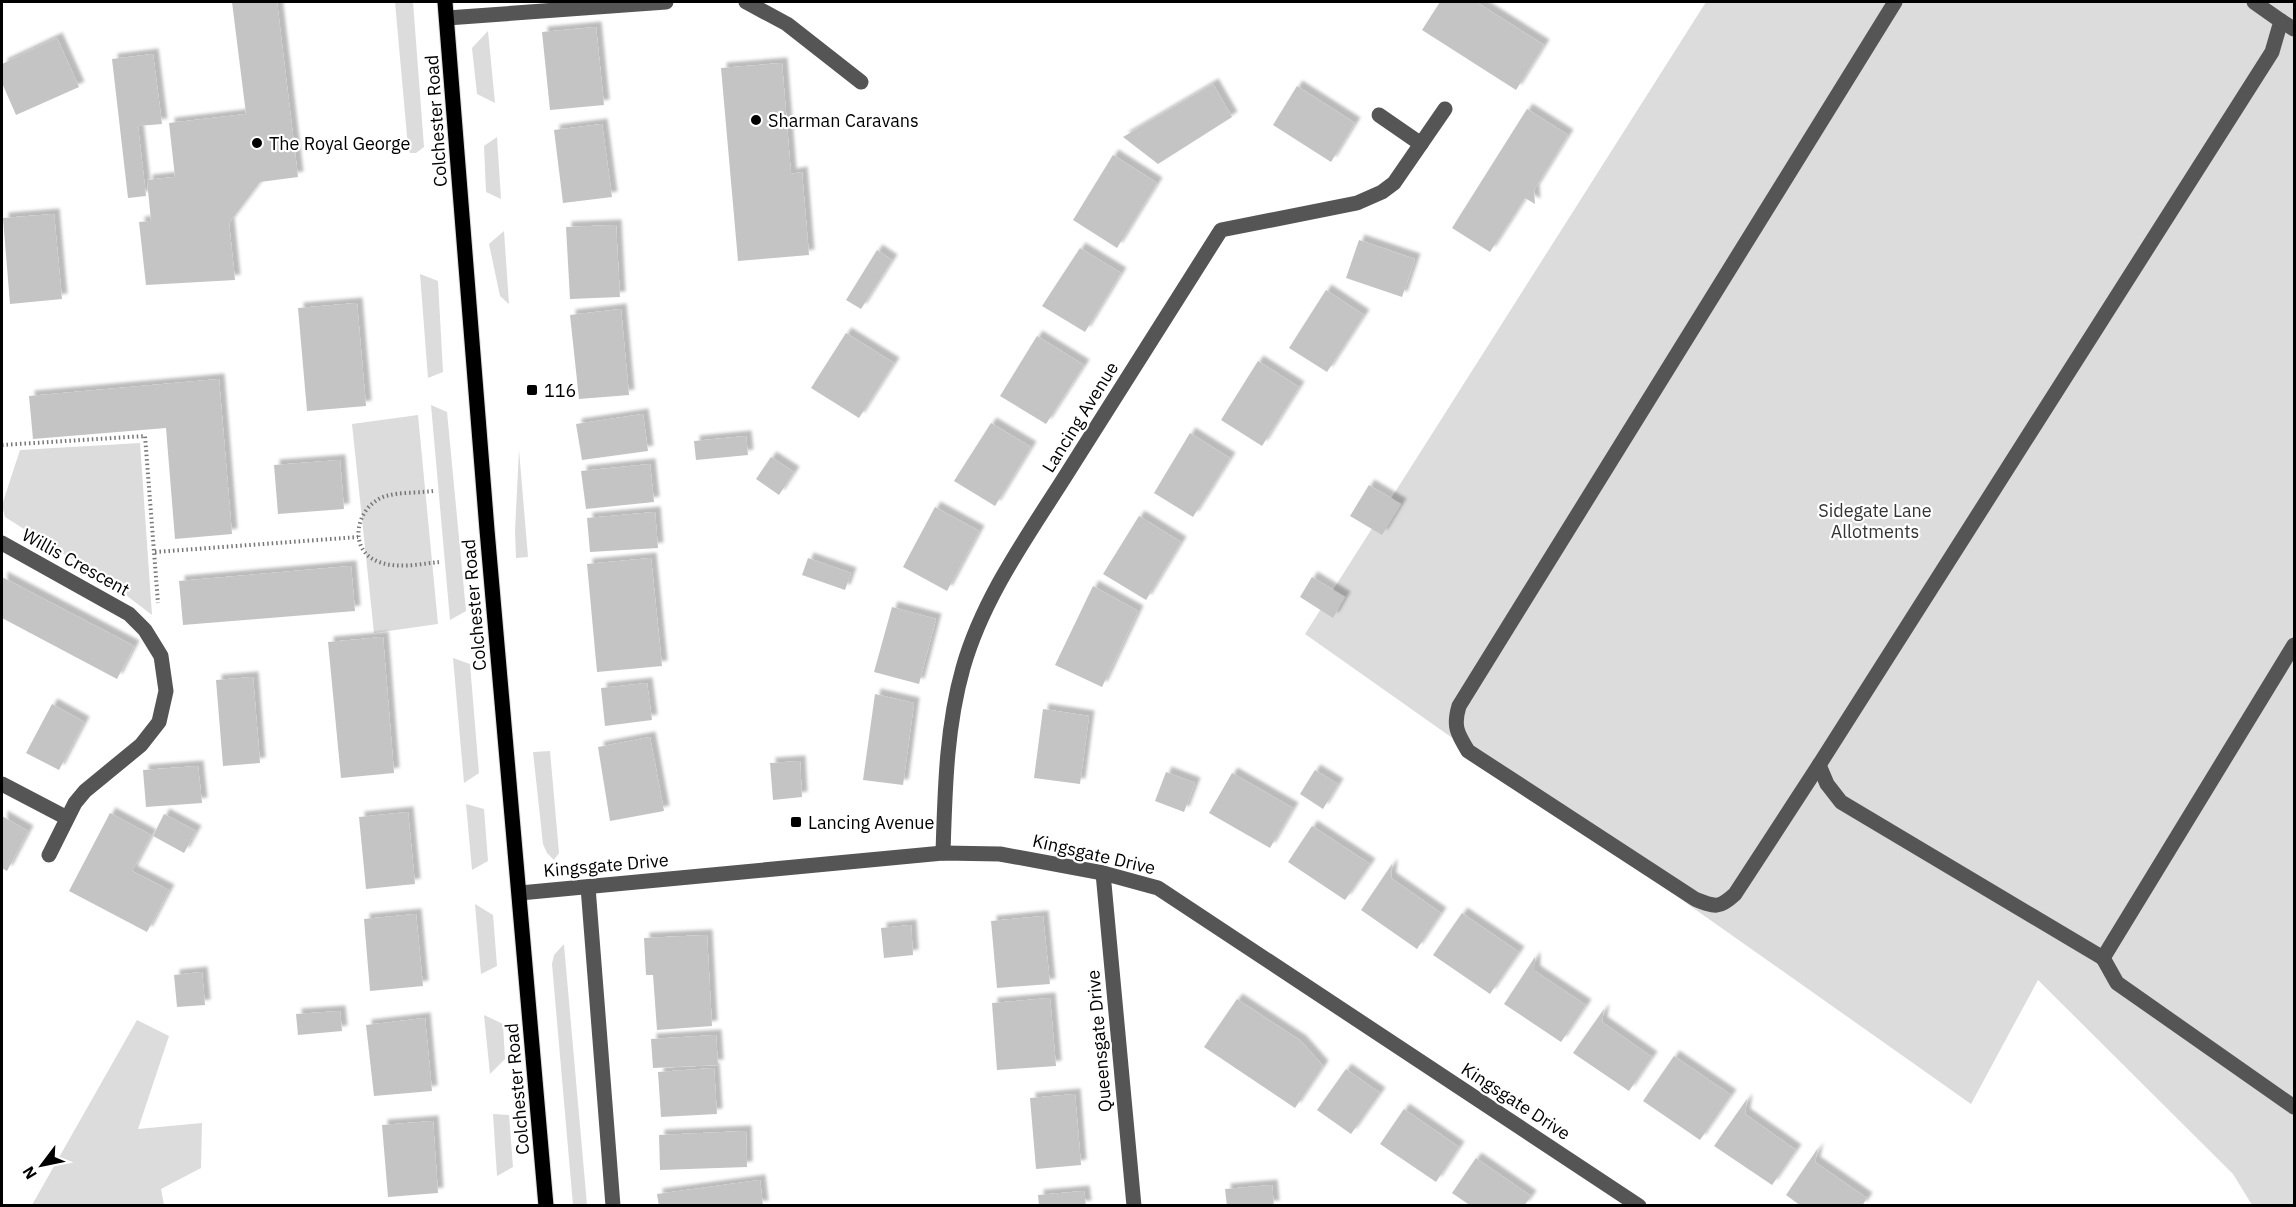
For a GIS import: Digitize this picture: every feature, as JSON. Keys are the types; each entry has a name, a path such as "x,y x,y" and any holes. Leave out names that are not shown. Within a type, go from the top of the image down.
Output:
{"main road":[{"name":"Colchester Road","path":"445,2 486,530 546,1206"}],"street":[{"path":"447,18 666,2"},
{"path":"746,2 787,24 861,82"},
{"path":"1895,2 1465,696 1455,720 1458,735 1468,751 1695,899 1712,906 1725,904 1735,894 2272,52 2288,25 2254,2"},
{"name":"Lancing Avenue","path":"943,853 952,712 964,666 980,622 1013,560 1221,230 1368,199 1395,183 1444,110"},
{"path":"1379,115 1421,144"},
{"name":"Willis Crescent","path":"2,543 129,614 145,630 161,656 166,691 159,722 141,745 85,790 67,818 49,855"},
{"path":"2103,958 2295,645"},
{"path":"1819,765 1827,784 1841,802 2103,958 2117,983 2295,1107"},
{"path":"2,784 67,818"},
{"name":"Kingsgate Drive","path":"520,893 943,853 1000,854 1103,873 1158,888 1639,1206"},
{"name":"Queensgate Drive","path":"1103,873 1134,1206"},
{"path":"588,887 613,1206"}],"path":[{"path":"2,445 145,436 159,610"},
{"path":"433,491 386,496 374,503 359,525 358,537 362,550 370,558 379,562 405,565 439,562"},
{"path":"155,552 358,537"}],"green space":[{"path":"395,2 413,2 424,147 416,153 410,153 408,147"},
{"name":"Sidegate Lane Allotments","path":"1706,2 2294,2 2294,1205 2252,1205 2233,1174 2038,980 1971,1104 1305,634"},
{"path":"488,31 495,103 477,94 472,48"},
{"path":"497,137 501,199 486,192 484,146"},
{"path":"504,231 509,304 500,296 489,244"},
{"path":"420,274 438,281 443,372 428,378"},
{"path":"431,405 447,412 466,611 450,620"},
{"path":"418,415 438,624 374,633 352,424"},
{"path":"140,443 152,615 114,586 5,517 2,505 20,450"},
{"path":"519,450 528,557 516,558 515,531"},
{"path":"453,658 470,664 479,773 464,783"},
{"path":"550,751 559,853 554,860 547,853 543,844 533,752"},
{"path":"466,804 484,809 488,861 472,870"},
{"path":"475,904 493,915 497,966 481,974"},
{"path":"564,944 587,1205 573,1205 552,964 554,955"},
{"path":"484,1015 503,1024 505,1059 490,1074"},
{"path":"137,1020 169,1036 138,1129 202,1123 201,1168 161,1189 164,1205 32,1205"},
{"path":"493,1114 509,1115 513,1167 497,1176"}],"building":[{"path":"232,2 277,2 298,177 260,182 229,223 235,280 146,285 139,222 151,221 147,180 175,177 169,123 246,114"},
{"path":"1440,2 1476,2 1544,45 1516,90 1422,30"},
{"path":"596,27 604,105 550,110 542,32"},
{"path":"57,38 79,87 16,115 2,83 2,64"},
{"path":"153,54 162,124 138,126 146,196 128,198 112,59"},
{"name":"Sharman Caravans","path":"782,63 791,174 802,172 809,255 738,261 721,68"},
{"path":"1213,84 1232,117 1158,164 1123,137"},
{"path":"1297,86 1355,123 1331,162 1273,125"},
{"path":"1527,109 1568,135 1534,190 1535,204 1525,198 1490,252 1452,228"},
{"path":"602,124 612,197 563,203 554,130"},
{"path":"1113,155 1157,183 1117,248 1073,220"},
{"path":"54,214 62,299 10,304 3,218"},
{"path":"616,225 620,297 570,299 566,227"},
{"path":"1359,240 1415,259 1402,297 1346,278"},
{"path":"1080,248 1121,273 1085,332 1042,306"},
{"path":"877,250 892,260 861,309 846,300"},
{"path":"1326,290 1364,315 1327,372 1289,348"},
{"path":"357,303 366,406 307,411 298,308"},
{"path":"621,309 629,395 579,399 570,315"},
{"path":"846,333 894,363 859,418 811,388"},
{"path":"1037,336 1084,365 1046,424 1000,396"},
{"path":"1258,361 1299,387 1262,446 1221,420"},
{"path":"219,379 232,534 175,539 166,428 33,439 29,396"},
{"path":"643,414 648,451 582,460 576,424"},
{"path":"991,423 1031,447 995,506 954,481"},
{"path":"1190,433 1230,458 1193,517 1154,493"},
{"path":"746,436 748,455 696,460 694,441"},
{"path":"771,457 794,472 779,495 756,479"},
{"path":"340,460 344,509 278,514 274,465"},
{"path":"650,464 654,502 586,509 581,471"},
{"path":"1369,485 1401,504 1382,535 1350,516"},
{"path":"935,507 979,531 947,591 903,567"},
{"path":"655,512 658,548 590,552 587,518"},
{"path":"1139,516 1181,542 1146,600 1103,574"},
{"path":"651,558 662,666 597,672 587,564"},
{"path":"808,558 851,573 845,590 802,575"},
{"path":"351,566 355,611 183,625 179,581"},
{"path":"2,577 134,646 117,679 2,618"},
{"path":"1312,577 1345,597 1333,618 1300,597"},
{"path":"1093,586 1138,611 1102,687 1055,665"},
{"path":"892,607 936,619 919,684 874,672"},
{"path":"383,637 394,773 341,778 328,642"},
{"path":"253,677 260,763 223,766 216,680"},
{"path":"647,683 652,720 605,726 601,688"},
{"path":"875,694 914,703 903,785 863,780"},
{"path":"52,704 84,722 59,770 26,753"},
{"path":"1043,709 1089,716 1080,784 1034,778"},
{"path":"650,737 664,811 610,821 598,747"},
{"path":"800,761 802,797 773,800 770,763"},
{"path":"198,766 202,803 146,807 143,770"},
{"path":"1315,770 1338,784 1323,809 1300,794"},
{"path":"1166,772 1195,783 1184,812 1155,801"},
{"path":"1232,773 1293,808 1270,848 1209,813"},
{"path":"408,812 415,884 366,889 359,817"},
{"path":"110,813 151,835 132,871 169,890 147,932 69,891"},
{"path":"164,814 196,831 184,853 153,836"},
{"path":"2,816 28,831 7,871 2,868"},
{"path":"1312,826 1370,864 1345,900 1288,862"},
{"path":"1392,864 1391,878 1441,913 1417,949 1361,910"},
{"path":"1462,913 1519,952 1490,994 1433,955"},
{"path":"416,914 423,986 370,991 364,919"},
{"path":"1043,916 1050,984 997,988 991,921"},
{"path":"911,925 913,955 884,958 881,928"},
{"path":"707,935 712,1026 657,1030 653,975 646,975 644,938"},
{"path":"1535,957 1535,971 1586,1005 1561,1042 1504,1004"},
{"path":"202,972 205,1005 177,1007 174,975"},
{"path":"1050,998 1056,1066 997,1070 992,1003"},
{"path":"1237,999 1301,1041 1323,1066 1295,1108 1204,1047"},
{"path":"1604,1009 1602,1022 1652,1057 1629,1091 1573,1053"},
{"path":"340,1011 342,1031 298,1035 296,1014"},
{"path":"425,1018 432,1091 374,1096 366,1025"},
{"path":"716,1035 718,1065 653,1068 651,1039"},
{"path":"1674,1056 1731,1095 1700,1140 1643,1101"},
{"path":"714,1068 717,1114 661,1117 658,1072"},
{"path":"1346,1069 1380,1093 1351,1134 1317,1110"},
{"path":"1075,1094 1081,1165 1036,1169 1030,1098"},
{"path":"1747,1099 1745,1114 1796,1150 1772,1185 1714,1146"},
{"path":"1404,1109 1459,1147 1436,1182 1380,1144"},
{"path":"433,1121 438,1193 388,1197 382,1125"},
{"path":"746,1131 747,1167 660,1170 659,1135"},
{"path":"1818,1148 1815,1162 1867,1198 1862,1206 1801,1206 1786,1195"},
{"path":"1476,1158 1531,1196 1524,1206 1471,1206 1452,1193"},
{"path":"760,1180 763,1206 659,1206 657,1194"},
{"path":"1272,1185 1274,1206 1227,1206 1225,1189"},
{"path":"1084,1191 1086,1206 1039,1206 1038,1195"}],"place":[{"name":"Sharman Caravans","path":"756,120"},
{"name":"The Royal George","path":"257,143"},
{"name":"116","path":"532,390"},
{"name":"Lancing Avenue","path":"796,822"}]}
